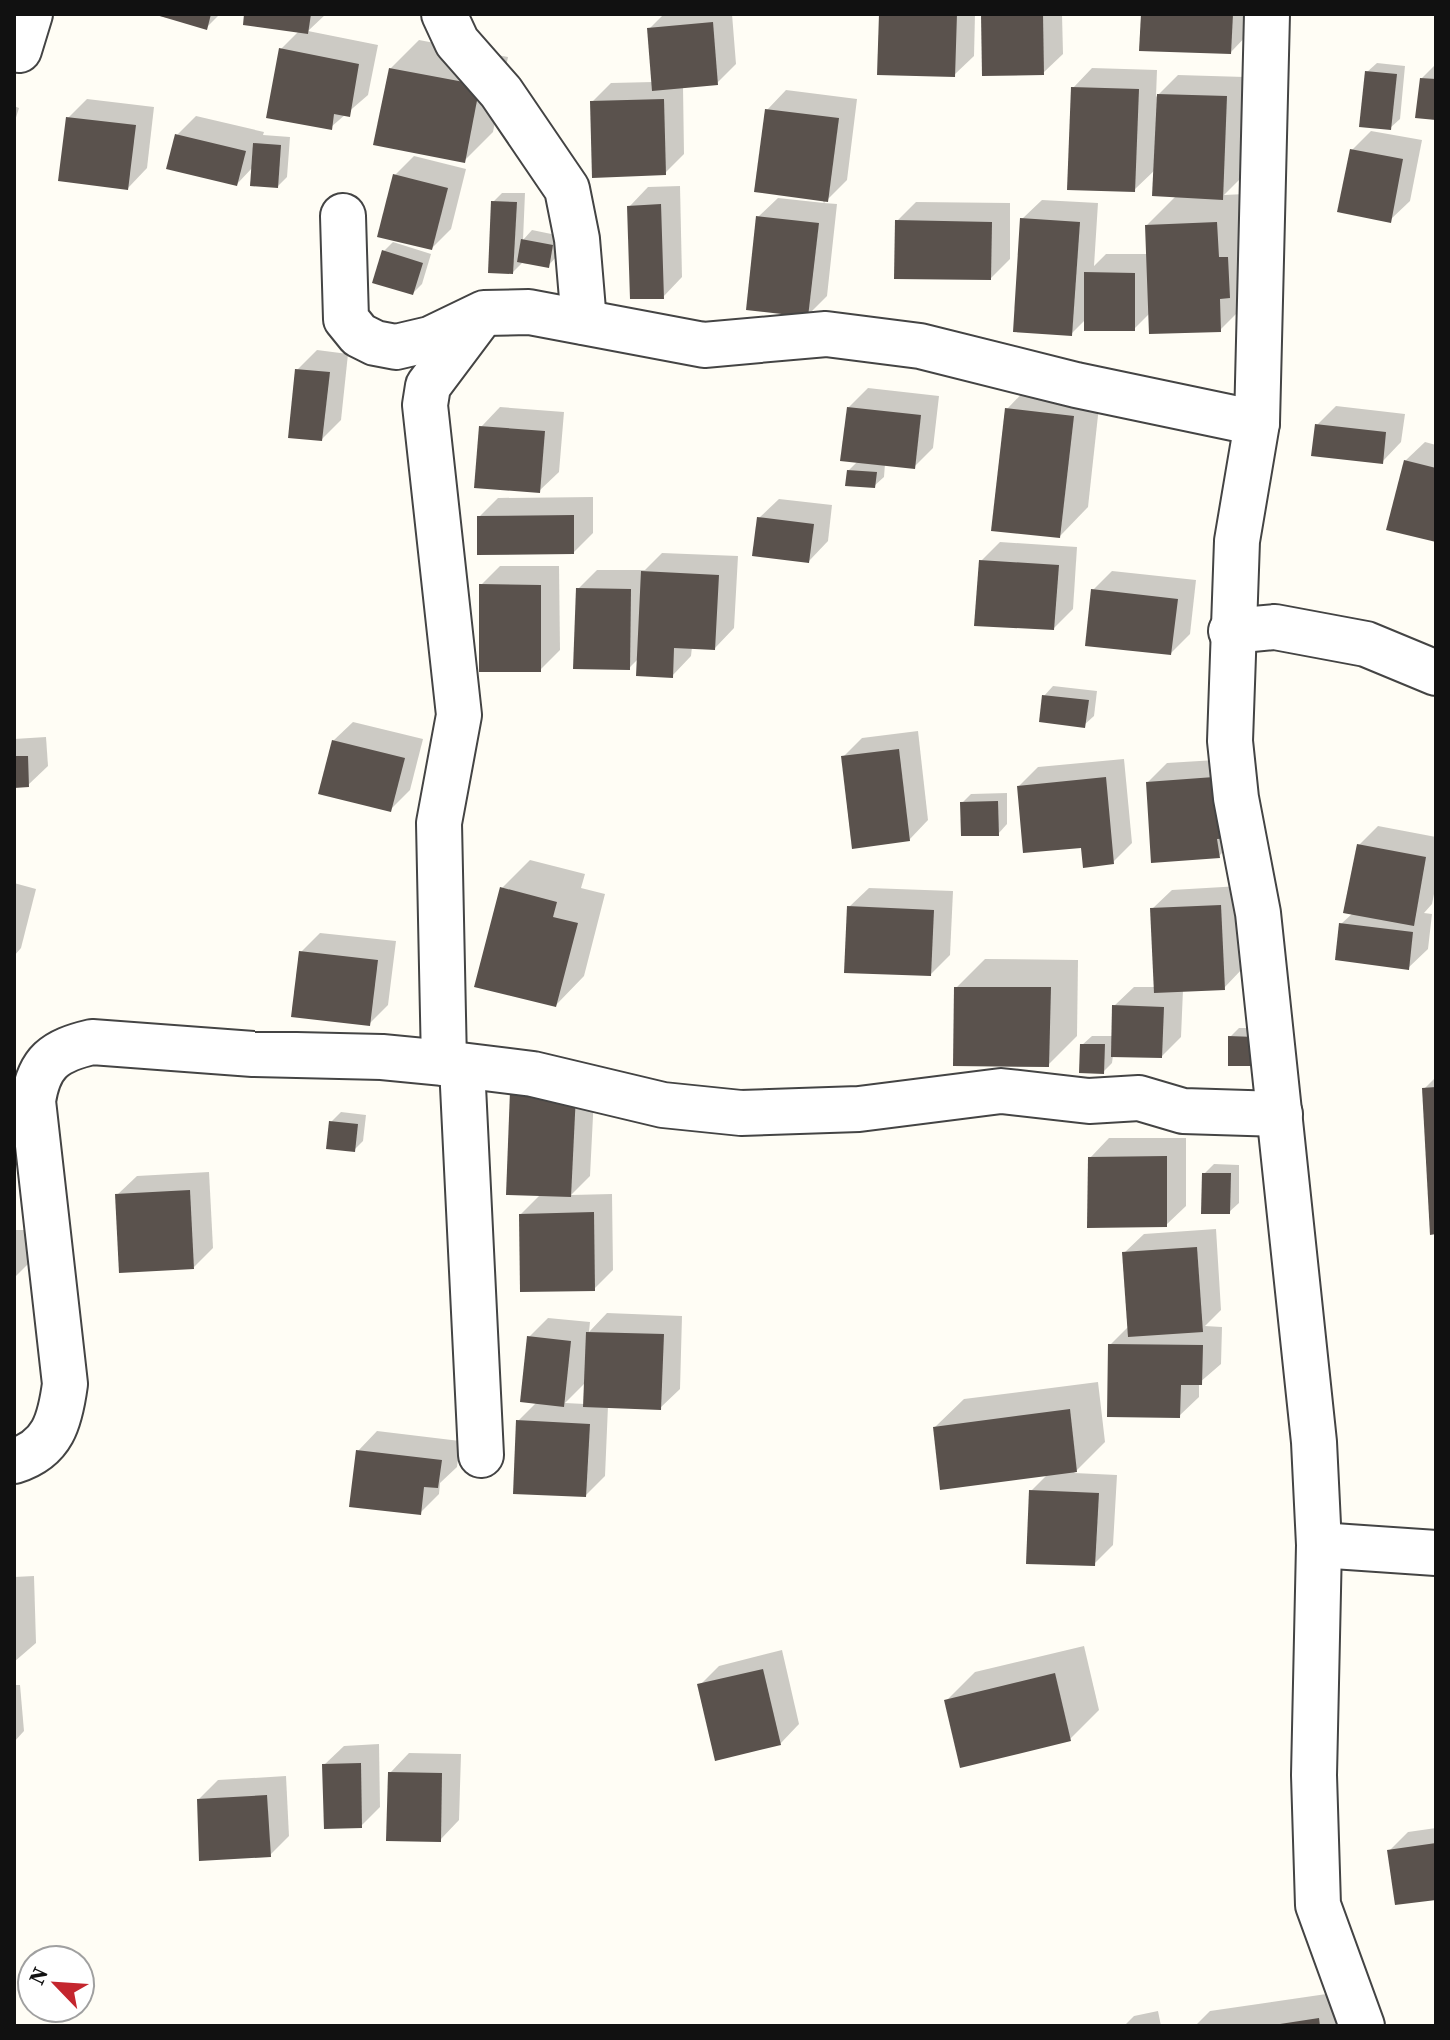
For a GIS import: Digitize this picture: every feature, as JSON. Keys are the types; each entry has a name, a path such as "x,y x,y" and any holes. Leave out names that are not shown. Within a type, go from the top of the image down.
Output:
{"street":[{"path":"444,14 457,42 501,92 567,189 577,239 584,322"},
{"path":"1267,14 1257,423 1237,541 1231,631 1231,755 1258,913 1314,1442 1319,1545 1314,1775 1318,1905 1362,2026"},
{"path":"343,216 346,319 359,335 396,347 430,339 484,313 529,312 704,345 826,334 920,346 1076,385 1257,423"},
{"path":"481,1455 439,823 459,715 425,405 428,386 440,367 484,313"},
{"path":"1231,631 1275,627 1366,644 1436,673"},
{"path":"14,1461 32,1455 47,1444 60,1417 65,1384 33,1101 37,1079 49,1061 66,1048 92,1042 453,1065 533,1074 663,1105 741,1113 859,1109 1001,1091 1089,1101 1139,1098 1183,1111 1280,1114"},
{"path":"1319,1545 1436,1553"}],"building":[{"path":"153,14 211,14 207,30"},
{"path":"244,14 311,14 308,34 243,25"},
{"path":"879,14 957,14 955,77 877,75"},
{"path":"981,14 1043,14 1044,75 982,76"},
{"path":"1141,14 1233,14 1231,54 1139,51"},
{"path":"713,22 718,85 652,91 647,28"},
{"path":"279,48 359,64 350,117 334,114 332,130 266,118"},
{"path":"389,68 480,85 465,163 373,145"},
{"path":"1365,71 1397,74 1391,130 1359,127"},
{"path":"1420,78 1436,79 1436,120 1415,118"},
{"path":"1071,87 1139,89 1135,192 1067,190"},
{"path":"1157,94 1227,96 1223,200 1152,196"},
{"path":"664,99 666,175 592,178 590,101"},
{"path":"765,109 839,118 828,202 754,192"},
{"path":"66,117 136,125 128,190 58,181"},
{"path":"175,134 246,151 237,186 166,169"},
{"path":"253,143 281,145 278,188 250,186"},
{"path":"1350,149 1403,159 1391,223 1337,212"},
{"path":"393,174 448,188 432,250 377,237"},
{"path":"491,201 517,202 513,274 488,273"},
{"path":"661,204 664,299 630,299 627,206"},
{"path":"756,216 819,223 808,317 746,310"},
{"path":"1020,218 1080,222 1072,336 1013,332"},
{"path":"895,220 992,222 991,280 894,279"},
{"path":"1217,222 1219,257 1228,257 1230,298 1220,299 1221,332 1149,334 1145,225"},
{"path":"521,239 553,245 549,268 517,262"},
{"path":"382,250 423,263 413,295 372,283"},
{"path":"1084,272 1135,273 1135,331 1084,331"},
{"path":"295,369 330,372 322,441 288,438"},
{"path":"847,407 921,415 915,469 840,461"},
{"path":"1005,408 1074,416 1060,538 991,531"},
{"path":"1315,424 1386,432 1383,464 1311,456"},
{"path":"479,426 545,431 540,493 474,488"},
{"path":"1404,460 1436,468 1436,542 1386,530"},
{"path":"847,470 877,472 875,488 845,486"},
{"path":"574,515 574,554 477,555 477,516"},
{"path":"757,517 814,524 809,563 752,556"},
{"path":"979,560 1059,565 1054,630 974,626"},
{"path":"641,571 719,575 715,650 674,648 673,678 636,676"},
{"path":"479,584 541,585 541,672 479,672"},
{"path":"576,588 631,589 630,670 573,669"},
{"path":"1091,589 1178,599 1171,655 1085,646"},
{"path":"1042,695 1089,700 1085,728 1039,722"},
{"path":"332,740 405,758 391,812 318,794"},
{"path":"899,749 910,841 852,849 841,756"},
{"path":"14,756 28,756 29,787 14,788"},
{"path":"1106,777 1114,864 1083,868 1081,848 1023,853 1017,786"},
{"path":"1214,777 1232,838 1217,839 1220,858 1151,863 1146,782"},
{"path":"998,801 999,836 961,836 960,802"},
{"path":"1357,844 1426,857 1414,926 1343,913"},
{"path":"500,887 557,902 553,917 578,923 556,1007 474,987"},
{"path":"1221,905 1225,990 1154,993 1150,908"},
{"path":"847,906 934,910 931,976 844,973"},
{"path":"1339,923 1413,932 1409,970 1335,960"},
{"path":"299,951 378,960 370,1026 291,1017"},
{"path":"954,987 1051,987 1049,1067 953,1066"},
{"path":"1112,1005 1164,1007 1162,1058 1111,1057"},
{"path":"1228,1036 1255,1037 1255,1066 1228,1066"},
{"path":"1080,1044 1105,1044 1104,1074 1079,1073"},
{"path":"1436,1087 1436,1234 1430,1235 1422,1088"},
{"path":"510,1091 576,1094 571,1197 506,1195"},
{"path":"329,1121 358,1124 355,1152 326,1149"},
{"path":"1167,1156 1167,1227 1087,1228 1088,1157"},
{"path":"1202,1173 1231,1173 1230,1214 1201,1214"},
{"path":"190,1190 194,1269 119,1273 115,1194"},
{"path":"594,1212 595,1291 520,1292 519,1214"},
{"path":"1197,1247 1203,1332 1128,1337 1122,1252"},
{"path":"586,1332 664,1334 661,1410 583,1407"},
{"path":"527,1336 571,1341 564,1407 520,1402"},
{"path":"1108,1344 1203,1345 1202,1385 1181,1385 1180,1418 1107,1417"},
{"path":"1070,1409 1077,1472 940,1490 933,1427"},
{"path":"516,1420 590,1424 586,1497 513,1494"},
{"path":"356,1450 442,1460 438,1488 424,1487 421,1515 349,1507"},
{"path":"1029,1490 1099,1493 1095,1566 1026,1564"},
{"path":"763,1669 781,1745 715,1761 697,1684"},
{"path":"1055,1673 1071,1741 960,1768 944,1700"},
{"path":"361,1763 362,1828 324,1829 322,1764"},
{"path":"388,1772 442,1773 441,1842 386,1841"},
{"path":"267,1795 271,1857 199,1861 197,1799"},
{"path":"1436,1843 1436,1900 1395,1905 1387,1850"},
{"path":"1319,2018 1320,2026 1280,2026 1280,2024"}]}
